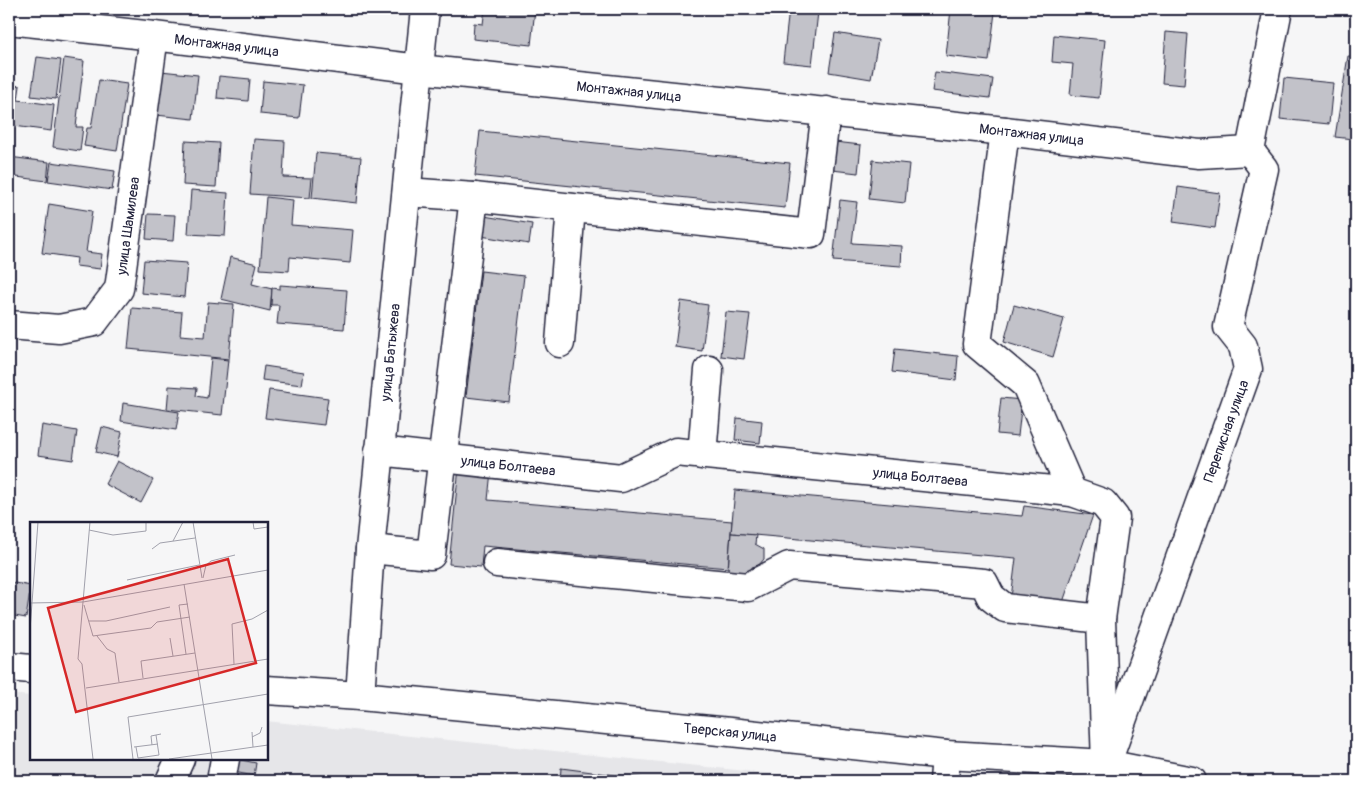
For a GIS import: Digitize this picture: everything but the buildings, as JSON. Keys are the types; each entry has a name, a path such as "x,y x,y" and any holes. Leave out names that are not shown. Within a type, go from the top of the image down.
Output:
{"street":[{"name":"улица Батыжева","path":"360,696 370,549 425,9"},
{"path":"1250,151 1278,9"},
{"name":"Монтажная улица","path":"9,20 419,69 826,111 1199,154 1250,151"},
{"name":"улица Шамилева","path":"9,325 59,329 94,322 119,288 154,36"},
{"path":"407,192 474,197 811,234 826,111"},
{"path":"1005,131 977,344 1026,386 1072,492"},
{"name":"Переписная улица","path":"1103,773 1248,369 1243,346 1228,327 1264,169 1250,151"},
{"path":"370,549 431,555 474,197"},
{"path":"560,343 571,208"},
{"path":"702,455 709,370"},
{"name":"улица Болтаева","path":"380,451 621,478 676,452 1072,492 1102,503 1115,518 1101,619 1103,773"},
{"path":"496,563 748,587 789,566 984,582 991,597 1005,608 1101,619"},
{"path":"9,667 30,669"},
{"name":"Тверская улица","path":"268,690 360,696 730,732 945,768 1103,773 1192,781"},
{"path":"170,781 180,760"},
{"path":"221,781 224,760"}],"shaded area":[{"path":"9,694 30,696 30,760 268,760 268,721 842,781 9,781"}]}
